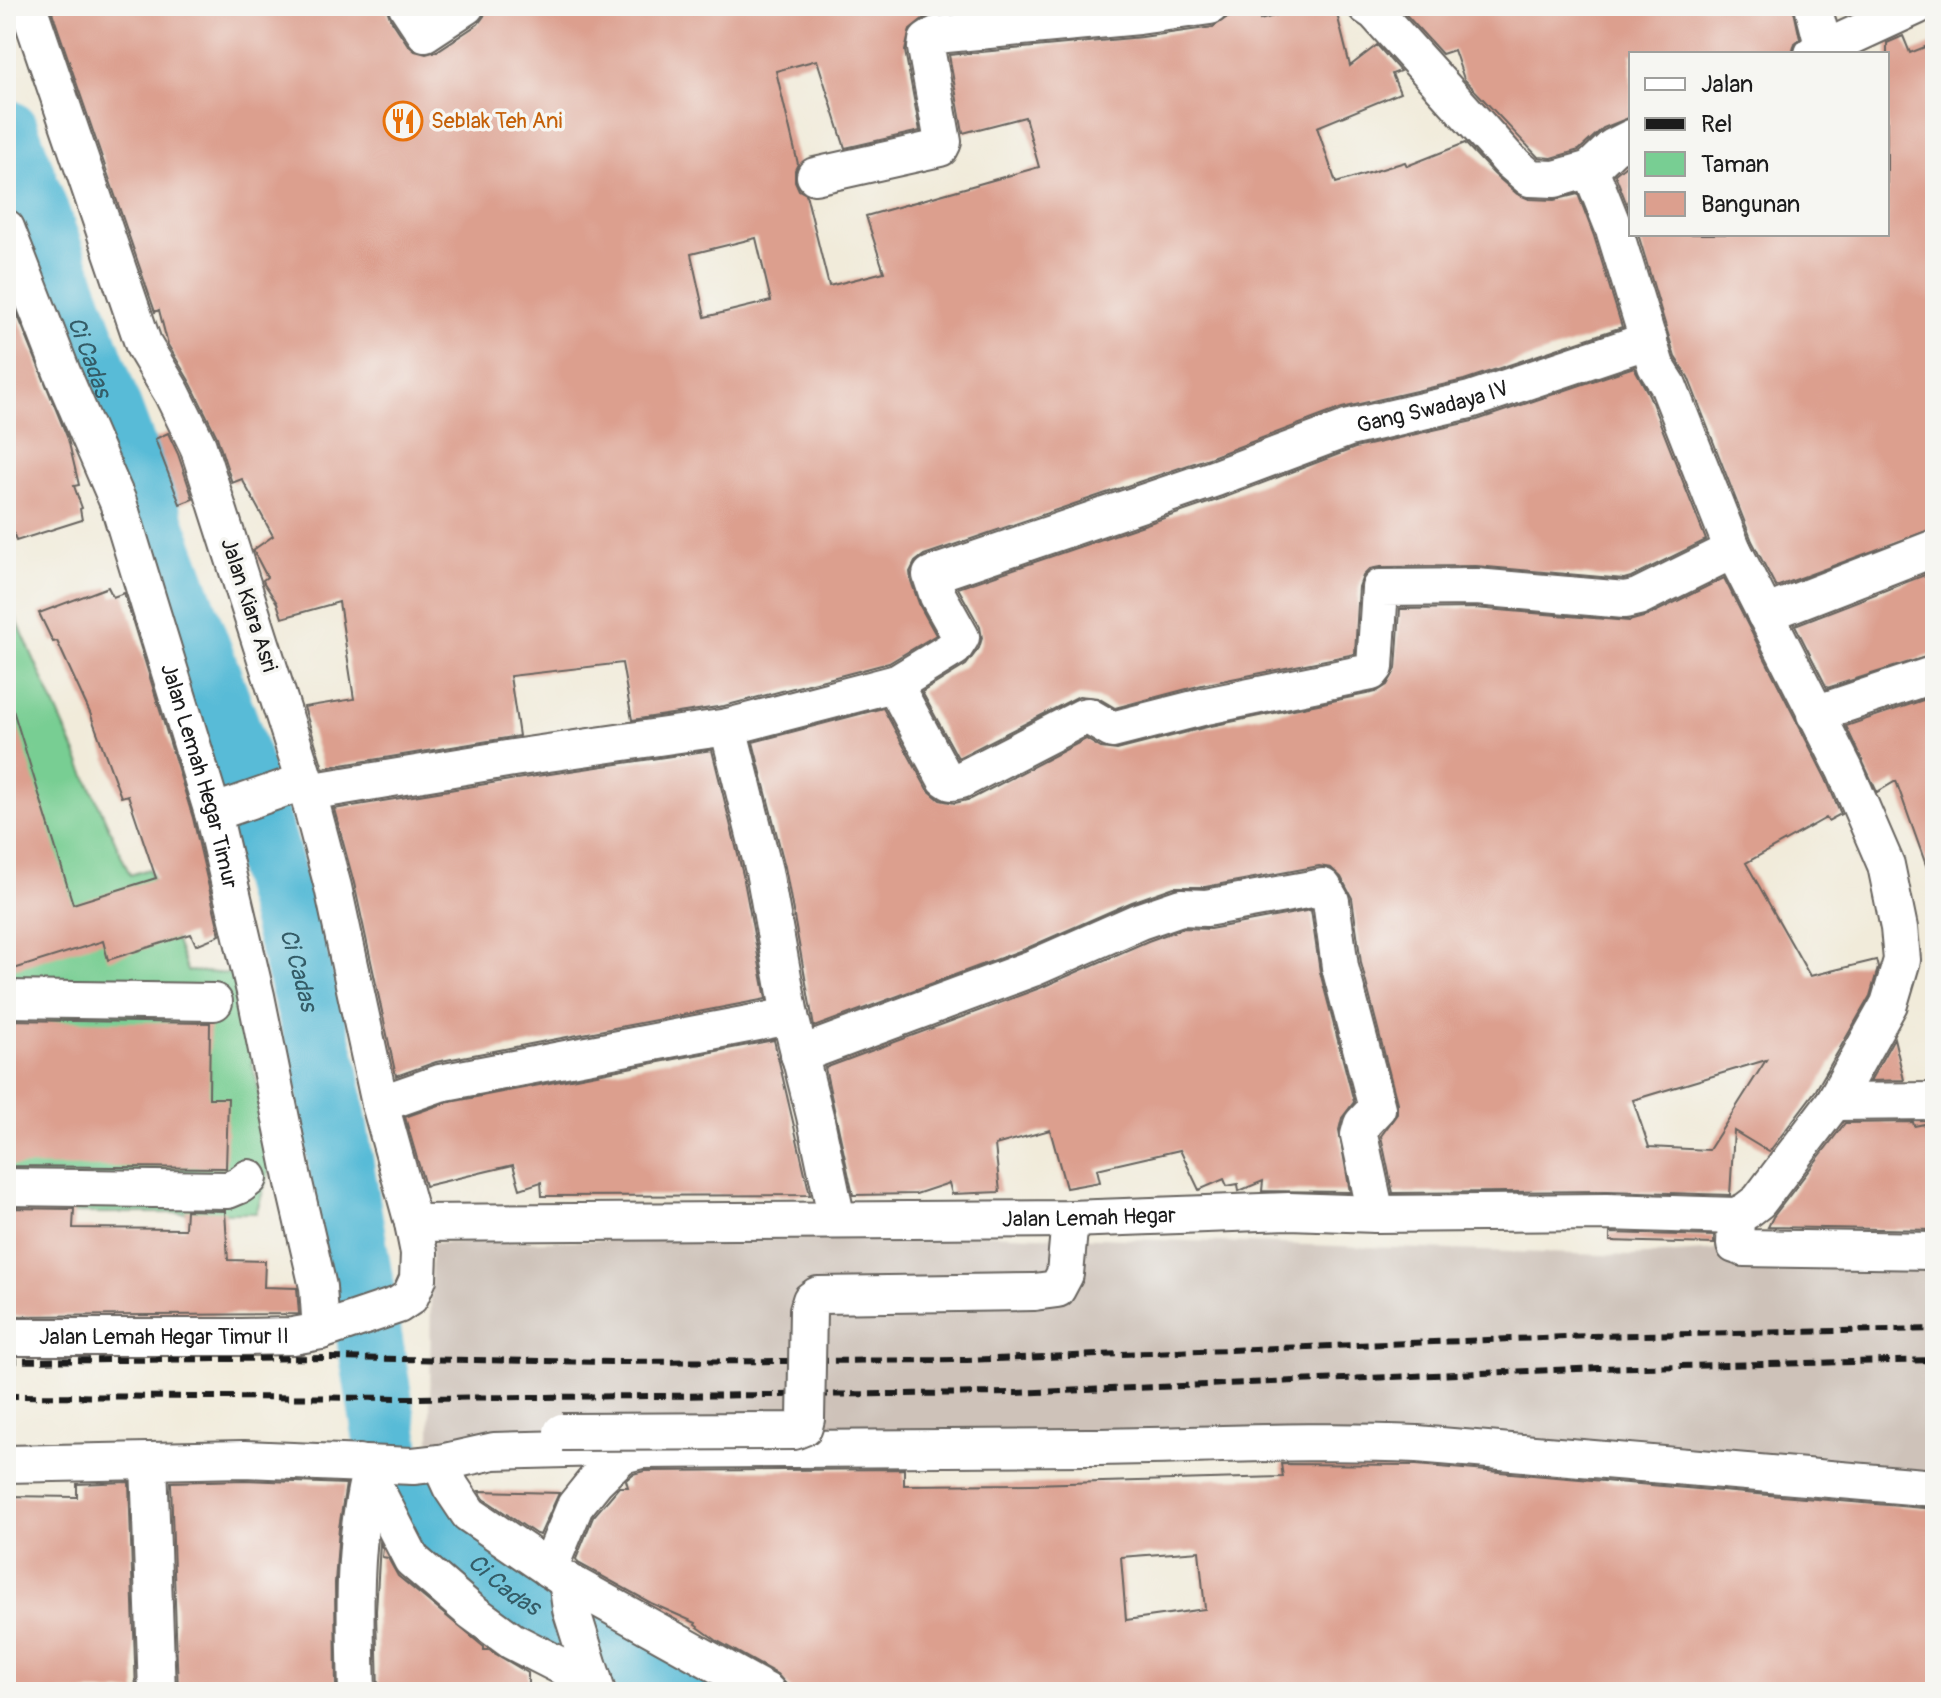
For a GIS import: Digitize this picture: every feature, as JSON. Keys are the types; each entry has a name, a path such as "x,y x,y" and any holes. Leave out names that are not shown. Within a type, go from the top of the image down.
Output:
{"street":[{"name":"Jalan Kiara Asri","path":"28,6 144,346 198,446 298,787 336,901 380,1104 419,1253 418,1279 410,1297 398,1305"},
{"path":"407,6 425,33 466,6"},
{"path":"815,176 940,148 943,142 926,48 927,41 936,35 1139,16 1210,6"},
{"path":"1366,6 1375,12 1520,171 1530,178 1555,179 1590,169 1613,147 1629,139"},
{"path":"1813,6 1818,52 1917,6"},
{"path":"1590,169 1614,229 1656,366 1668,385 1733,550 1850,781 1886,865 1899,928 1902,960 1889,1004 1834,1102 1748,1208 1735,1245 1744,1248 1935,1251"},
{"name":"Jalan Lemah Hegar Timur","path":"6,228 63,375 118,502 217,811 327,1329"},
{"name":"Gang Swadaya IV","path":"894,684 954,648 961,637 938,596 931,575 1216,478 1349,428 1470,400 1649,340"},
{"path":"1765,614 1935,548"},
{"path":"217,811 298,787 728,727 894,684 945,778 951,782 961,780 1088,716 1112,730 1206,706 1371,672 1375,667 1380,588 1476,587 1625,600 1638,597 1733,550"},
{"path":"1815,714 1935,674"},
{"path":"728,727 764,871 790,1016 837,1220"},
{"path":"799,1055 1019,974 1140,921 1181,907 1206,908 1323,887 1331,901 1340,967 1377,1108 1362,1124 1359,1135 1376,1214"},
{"path":"6,999 214,1002"},
{"path":"380,1104 440,1083 790,1016"},
{"path":"1834,1102 1935,1101"},
{"path":"6,1187 228,1190 249,1178"},
{"name":"Jalan Lemah Hegar","path":"413,1223 1070,1219 1289,1211 1376,1214 1748,1208"},
{"path":"494,1451 496,1438 501,1434 794,1431 804,1427 808,1310 811,1300 818,1295 1034,1292 1057,1289 1065,1274 1070,1219"},
{"name":"Jalan Lemah Hegar Timur II","path":"6,1337 293,1336 327,1329 398,1305"},
{"path":"593,1678 562,1587 575,1506 622,1455 641,1450 1273,1445 1346,1441 1417,1444 1935,1488"},
{"path":"6,1464 244,1459 365,1467 426,1464 494,1451 610,1448 622,1455"},
{"path":"149,1462 157,1692"},
{"path":"426,1464 469,1514 562,1587 767,1692"},
{"path":"365,1467 412,1560 471,1611 512,1641 593,1678"},
{"path":"357,1692 355,1597 365,1467"}],"shaded area":[{"path":"981,1234 1632,1256 1731,1249 1734,1267 1935,1265 1935,1488 1608,1460 430,1450 431,1243"}],"green space":[{"path":"6,596 130,875 149,869 187,971 233,974 273,1160 256,1213 6,1213"}],"building":[{"path":"50,6 386,6 390,18 408,45 426,54 437,51 478,24 487,6 1020,6 934,14 910,29 905,51 920,131 845,148 817,60 776,71 798,164 795,181 799,190 806,194 829,286 884,272 866,216 1039,167 1025,117 963,133 949,55 1142,37 1213,27 1226,18 1258,11 1260,20 1308,6 1335,6 1350,66 1377,45 1400,71 1392,74 1400,93 1317,127 1336,183 1405,162 1407,166 1465,143 1517,194 1529,199 1554,200 1578,194 1622,327 1464,380 1342,408 1209,458 924,555 915,562 910,572 911,581 936,635 889,663 724,706 632,720 622,663 510,676 519,736 323,768 304,707 354,699 339,602 282,618 277,603 264,583 267,577 253,550 273,536 242,479 232,483 217,437 168,345 159,310 155,312","holes":["756,238 771,301 705,317 691,254"]},
{"path":"1398,6 1793,6 1800,39 1793,52 1629,52 1629,118 1603,128 1579,150 1552,158 1538,157 1464,79 1454,50 1442,54"},
{"path":"1903,36 1910,53 1935,43 1935,528 1776,587 1752,541 1688,377 1675,357 1639,236 1889,236 1887,43"},
{"path":"1629,163 1629,210 1615,174"},
{"path":"6,286 68,439 79,485 74,486 82,508 82,520 16,541 6,509"},
{"path":"1634,367 1649,395 1706,540 1631,577 1624,579 1476,566 1370,569 1359,587 1355,654 1202,685 1115,708 1098,698 1079,696 958,758 922,692 966,665 979,648 982,638 980,627 958,588 1223,498 1355,448 1477,420"},
{"path":"168,433 193,499 180,504 155,439"},
{"path":"1935,571 1935,654 1827,688 1795,625"},
{"path":"1724,578 1841,814 1828,821 1826,818 1746,863 1810,976 1876,960 1878,968 1870,996 1816,1090 1769,1152 1734,1131 1730,1195 1608,1191 1393,1193 1381,1136 1397,1114 1397,1103 1361,963 1352,898 1341,877 1331,868 1319,866 1205,887 1174,887 1025,949 814,1027 785,867 753,742 883,708 927,789 940,800 955,803 971,799 1086,739 1101,748 1117,750 1211,726 1376,692 1387,685 1396,669 1400,609 1475,608 1629,621 1647,616","holes":["1766,1060 1709,1150 1649,1147 1633,1100"]},
{"path":"108,587 113,597 124,593 193,818 220,935 196,945 191,934 108,960 103,941 14,969 6,944 6,711 13,710 73,904 156,878 128,795 121,797 90,713 57,641 53,642 39,613"},
{"path":"1935,696 1935,878 1931,879 1896,781 1877,792 1846,726"},
{"path":"712,750 743,875 766,999 436,1062 396,1076 354,883 334,809"},
{"path":"1311,910 1320,972 1354,1102 1342,1118 1339,1130 1350,1192 1262,1191 1263,1181 1239,1191 1238,1184 1227,1186 1224,1179 1199,1190 1180,1150 1097,1169 1100,1182 1066,1188 1050,1130 995,1145 1000,1192 952,1194 949,1183 916,1194 853,1195 825,1068 1040,988 1184,928 1210,929"},
{"path":"6,1020 210,1023 209,1098 228,1098 226,1168 6,1166"},
{"path":"1894,1038 1904,1080 1870,1081"},
{"path":"774,1040 810,1195 542,1196 541,1182 520,1189 513,1165 425,1186 405,1117 445,1103"},
{"path":"1913,1122 1914,1126 1935,1122 1935,1230 1768,1227 1845,1123"},
{"path":"6,1208 74,1209 73,1228 185,1229 186,1210 225,1211 228,1260 265,1261 264,1287 297,1288 299,1314 6,1316"},
{"path":"1610,1233 1714,1236 1714,1244 1610,1241"},
{"path":"1281,1464 1416,1465 1935,1509 1935,1692 1803,1692 1803,1689 1570,1692 1570,1688 1500,1686 1500,1692 793,1692 777,1674 716,1640 696,1623 651,1603 578,1563 576,1559 593,1517 619,1487 628,1487 626,1480 644,1471 904,1469 904,1485 1283,1477","holes":["1199,1551 1205,1609 1126,1620 1121,1557"]},
{"path":"244,1480 346,1484 335,1583 336,1692 178,1692 171,1482"},
{"path":"129,1482 136,1692 6,1692 6,1496 77,1497 77,1484"},
{"path":"479,1491 559,1493 540,1535 484,1499"},
{"path":"380,1543 382,1557 388,1558 398,1576 484,1650 528,1673 528,1692 378,1692 376,1611"}],"waterway":[{"name":"Ci Cadas","path":"6,132 227,727 265,845 325,1067 394,1488 514,1596 691,1692"}],"railway":[{"path":"6,1361 328,1358 610,1362 967,1360 1592,1336 1935,1329"},
{"path":"6,1396 416,1398 1017,1393 1599,1368 1935,1360"}],"place":[{"name":"Seblak Teh Ani","path":"403,121"}]}
